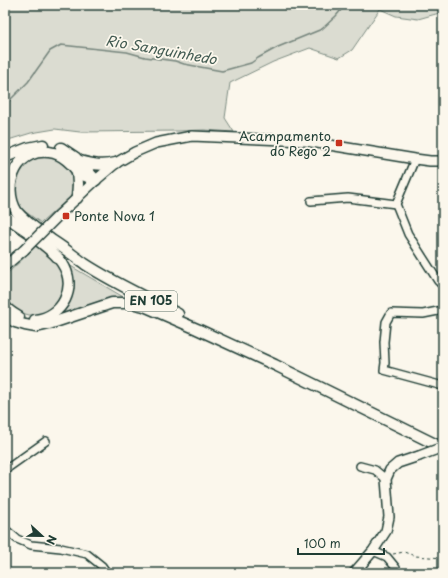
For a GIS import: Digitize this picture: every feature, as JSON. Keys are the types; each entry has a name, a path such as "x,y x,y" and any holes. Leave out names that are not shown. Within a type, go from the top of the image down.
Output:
{"main road":[{"path":"5,266 116,163 135,152 156,143 192,136 305,140 416,159 443,161"},
{"path":"5,157 28,148 44,145 53,146 73,155 78,166 88,178 96,180"},
{"path":"33,227 18,213 9,197 8,178 18,162 34,153 52,152 59,154 78,166 116,163"},
{"path":"77,198 78,166"},
{"name":"EN 105","path":"5,210 33,227 86,264 113,280 275,365"},
{"name":"EN 105","path":"5,216 83,268 131,296 443,448"},
{"path":"5,306 13,314 27,319 36,320 45,318 53,314 60,307 66,298 69,289 69,278 61,261 55,254 17,224"},
{"path":"5,316 15,322 36,327 112,303 131,303 144,306 197,329"},
{"path":"354,573 373,551 386,530 389,517 386,479 390,470 398,463 443,448"}],"street":[{"path":"416,159 396,204 408,234 438,281 443,286"},
{"path":"311,201 348,198 396,204"},
{"path":"443,310 423,314 391,313 386,322 384,342 384,370 443,386"},
{"path":"5,470 46,441"},
{"path":"360,466 375,470 386,479"},
{"path":"5,529 17,539 31,545 62,548 87,554 102,566 107,573"},
{"path":"373,551 387,557 396,568"}],"path":[{"path":"387,557 392,554 404,552 416,556 443,558"}],"shaded area":[{"path":"5,5 443,5 443,12 418,19 396,16 380,9 352,50 339,58 310,48 273,62 230,83 225,118 234,132 204,130 80,132 55,129 31,133 5,141"},
{"path":"39,155 60,158 74,175 73,192 70,197 41,223 23,210 17,203 13,194 15,174 21,166"},
{"path":"36,246 54,259 61,267 65,286 57,304 39,315 29,315 18,312 9,304 5,297 5,279 8,273"},
{"path":"69,265 125,298 52,319 72,293 73,278"}],"waterway":[{"name":"Rio Sanguinhedo","path":"5,105 28,82 50,51 61,45 127,52 145,57 175,61 222,71 251,63 278,47 322,29 345,5"}],"place":[{"name":"Acampamento do Rego 2","path":"339,143"},
{"name":"Ponte Nova 1","path":"66,216"}]}
